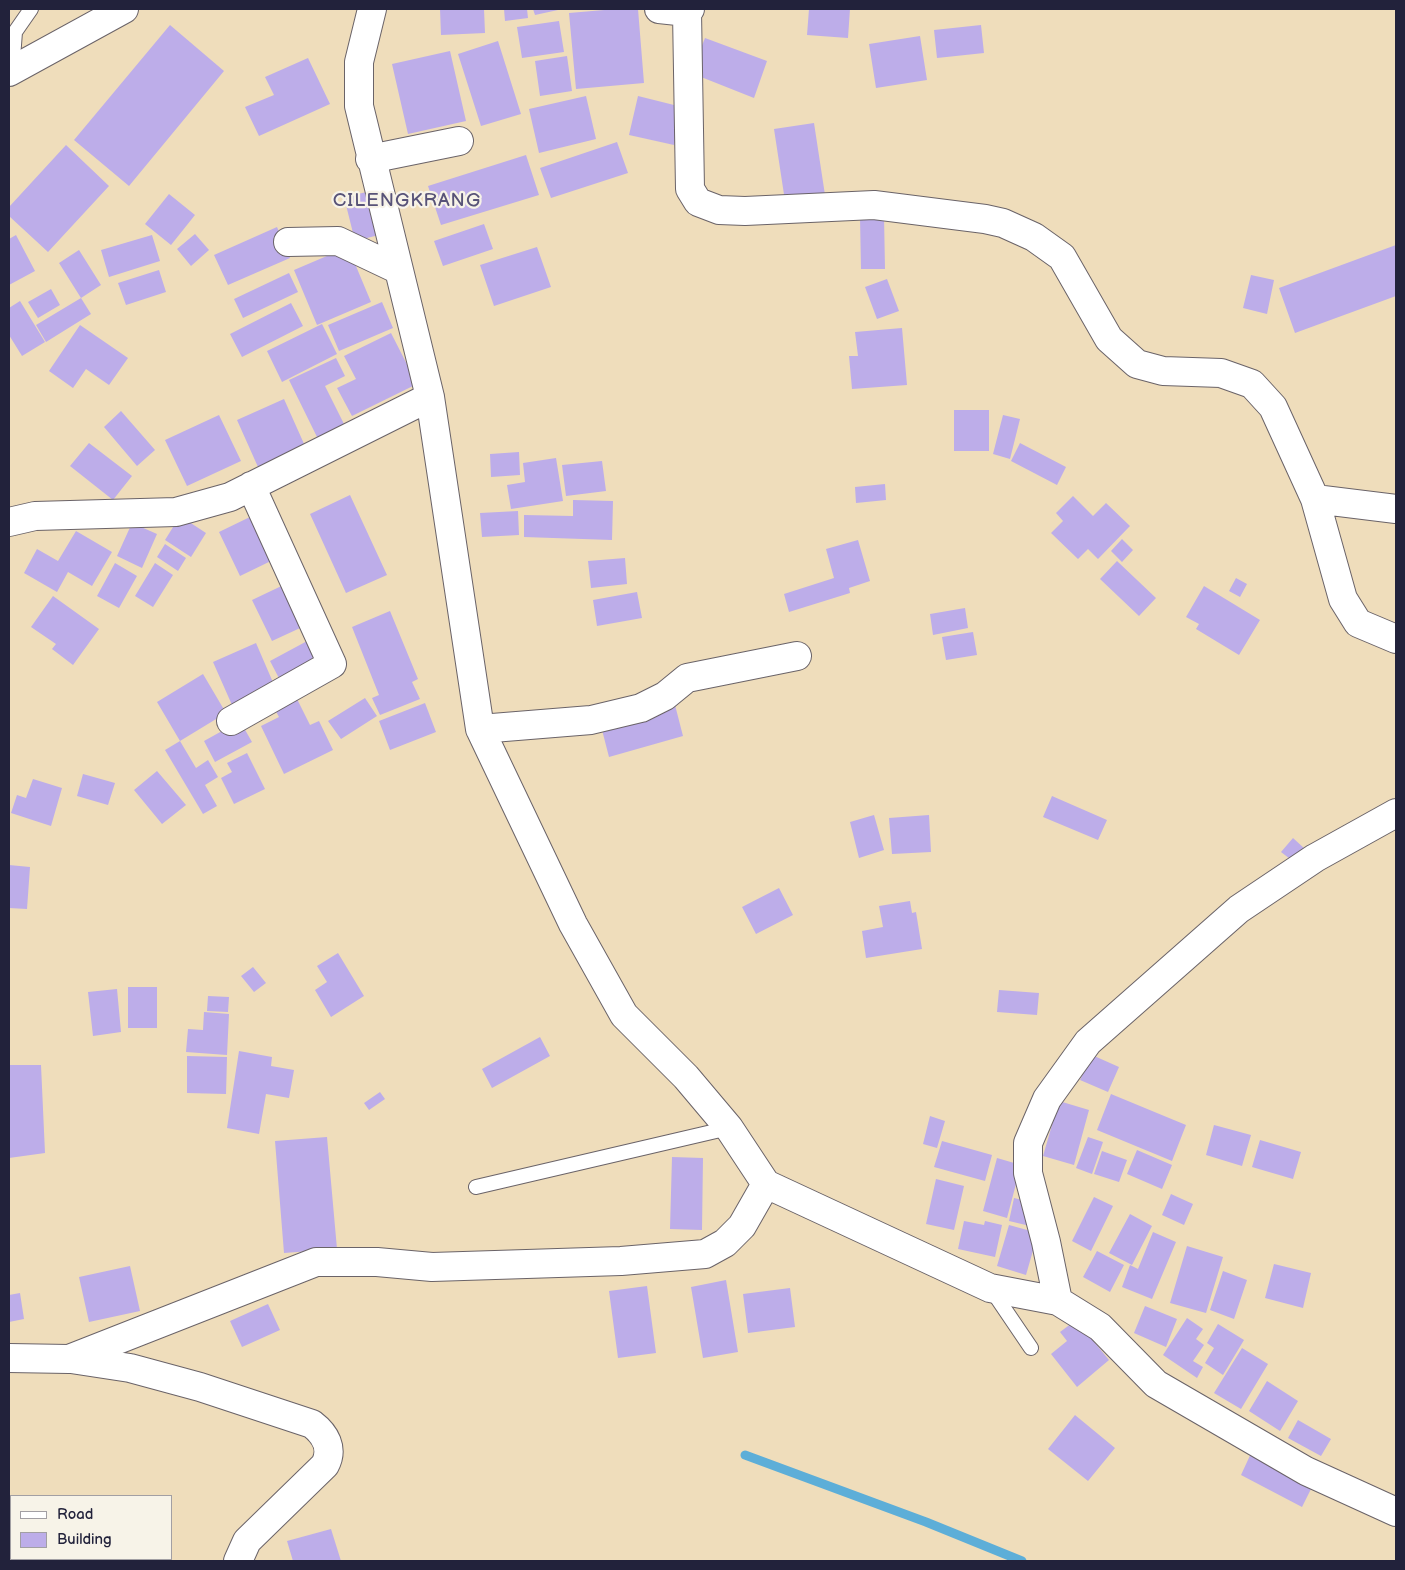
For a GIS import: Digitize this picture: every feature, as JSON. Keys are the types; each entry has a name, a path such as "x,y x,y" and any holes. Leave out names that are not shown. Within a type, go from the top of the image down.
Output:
{"street":[{"path":"10,72 124,9"},
{"path":"372,9 359,62 359,97 370,158 430,397 480,729 573,924 624,1015 686,1077 729,1128 766,1184 990,1288 1058,1301 1100,1327 1156,1384 1306,1472 1396,1512"},
{"path":"659,9 689,10 690,189 698,202 719,210 745,211 841,206 889,206 984,218 1034,237 1062,257 1110,339 1136,364 1163,371 1221,374 1252,384 1273,407 1315,499 1343,599 1358,623 1396,639"},
{"path":"370,158 459,141"},
{"path":"288,242 338,241 398,269"},
{"path":"9,522 35,516 176,512 230,497 430,397"},
{"path":"231,721 332,664 251,486"},
{"path":"1315,499 1396,509"},
{"path":"480,729 591,720 641,708 665,696 687,678 797,656"},
{"path":"1058,1301 1046,1242 1028,1173 1028,1143 1047,1098 1088,1042 1239,909 1315,858 1396,813"},
{"path":"69,1359 316,1262 377,1262 432,1267 621,1261 705,1254 725,1243 742,1226 766,1184"},
{"path":"9,1358 69,1359 130,1368 200,1387 312,1424 322,1432 329,1451 329,1457 325,1465 248,1541 238,1561"}],"lane":[{"path":"10,72 15,32 31,9"},
{"path":"476,1187 729,1128"},
{"path":"990,1288 1031,1348"}],"building":[{"path":"440,9 484,9 485,33 441,35"},
{"path":"504,9 527,9 528,18 505,21"},
{"path":"533,9 558,9 558,10 535,15"},
{"path":"638,9 644,83 576,89 569,13"},
{"path":"809,9 850,9 848,38 807,35"},
{"path":"559,21 564,52 522,58 517,27"},
{"path":"170,25 224,71 129,186 74,140"},
{"path":"981,25 984,53 937,58 934,30"},
{"path":"920,36 927,80 876,88 869,44"},
{"path":"705,38 767,61 754,98 691,73"},
{"path":"498,41 521,114 481,126 458,54"},
{"path":"450,51 466,121 408,134 392,64"},
{"path":"567,56 572,91 540,96 535,61"},
{"path":"308,58 330,104 259,136 245,107 274,95 265,77"},
{"path":"586,96 596,139 539,153 529,109"},
{"path":"638,96 682,107 674,145 629,135"},
{"path":"814,123 825,195 785,201 774,129"},
{"path":"617,142 628,173 551,198 540,168"},
{"path":"66,145 109,186 48,252 9,216 9,207"},
{"path":"526,155 539,195 441,225 428,186"},
{"path":"376,190 387,233 355,241 344,197"},
{"path":"169,194 195,215 171,245 145,224"},
{"path":"884,216 885,269 861,269 860,217"},
{"path":"484,224 493,249 443,266 434,241"},
{"path":"277,227 290,258 228,285 214,255"},
{"path":"195,234 209,250 191,266 177,249"},
{"path":"16,235 35,271 9,285 9,239"},
{"path":"152,235 160,261 109,277 101,250"},
{"path":"1396,245 1396,296 1295,333 1279,288"},
{"path":"348,247 371,302 317,325 294,270"},
{"path":"537,247 551,287 494,306 480,265"},
{"path":"79,250 101,285 81,298 59,263"},
{"path":"159,270 166,292 126,305 118,283"},
{"path":"289,273 298,292 243,318 234,299"},
{"path":"1251,275 1274,280 1267,314 1243,308"},
{"path":"887,279 899,311 877,319 865,287"},
{"path":"51,289 60,305 38,318 28,302"},
{"path":"81,298 91,314 46,342 36,325"},
{"path":"20,301 45,342 22,356 9,335 9,308"},
{"path":"382,302 393,328 339,351 328,325"},
{"path":"291,303 303,326 242,357 230,334"},
{"path":"322,324 337,354 282,382 267,351"},
{"path":"80,325 128,358 109,385 86,369 73,388 49,371"},
{"path":"902,328 907,385 852,389 849,356 858,356 855,332"},
{"path":"391,333 417,384 352,416 337,388 356,379 344,356"},
{"path":"336,358 345,376 325,386 345,426 318,439 289,380"},
{"path":"284,399 305,446 258,467 237,420"},
{"path":"954,410 989,410 989,451 954,451"},
{"path":"121,411 155,450 137,466 104,427"},
{"path":"219,415 241,461 187,486 165,440"},
{"path":"1003,415 1020,419 1010,459 993,454"},
{"path":"89,443 132,476 113,500 70,466"},
{"path":"1020,443 1066,467 1057,485 1011,461"},
{"path":"519,452 520,475 491,477 490,454"},
{"path":"556,458 563,501 511,509 507,485 525,482 523,463"},
{"path":"602,461 606,491 566,496 562,465"},
{"path":"885,484 886,500 856,503 855,487"},
{"path":"350,495 387,575 346,593 310,514"},
{"path":"1073,496 1093,516 1106,503 1130,526 1098,559 1088,549 1078,559 1051,533 1063,521 1056,513"},
{"path":"573,500 613,501 612,540 524,537 524,515 573,516"},
{"path":"518,511 519,535 482,537 480,513"},
{"path":"180,516 206,533 191,557 165,540"},
{"path":"252,516 273,560 240,576 219,532"},
{"path":"132,523 157,534 142,568 117,556"},
{"path":"76,531 112,552 92,586 68,572 57,592 24,573 37,549 58,561"},
{"path":"1122,539 1133,550 1122,562 1111,551"},
{"path":"858,540 870,581 849,588 850,593 789,612 784,594 834,578 826,549"},
{"path":"165,544 186,558 178,571 157,557"},
{"path":"625,558 627,584 591,588 588,561"},
{"path":"1117,561 1156,598 1139,616 1100,579"},
{"path":"115,563 137,576 119,608 97,596"},
{"path":"155,563 173,575 153,607 135,596"},
{"path":"1236,578 1247,584 1240,597 1229,591"},
{"path":"292,581 311,623 272,641 252,600"},
{"path":"1204,586 1260,620 1239,655 1196,629 1199,624 1186,617"},
{"path":"637,592 642,618 597,626 593,600"},
{"path":"53,596 99,629 73,665 52,649 56,644 31,627"},
{"path":"965,608 968,628 933,635 930,614"},
{"path":"390,611 418,679 412,682 420,699 380,715 372,698 379,695 352,627"},
{"path":"973,632 977,655 946,660 942,637"},
{"path":"309,640 320,661 281,682 270,661"},
{"path":"256,643 275,687 232,705 213,662"},
{"path":"203,674 226,713 180,741 157,702"},
{"path":"294,693 310,725 319,721 333,750 284,774 261,726 279,717 272,704"},
{"path":"365,698 377,716 341,739 328,721"},
{"path":"425,703 436,732 390,750 379,721"},
{"path":"675,705 683,736 609,757 601,726"},
{"path":"240,721 252,742 215,762 204,741"},
{"path":"180,741 196,768 208,760 218,777 205,785 217,806 203,814 165,750"},
{"path":"247,753 265,789 234,804 221,778 232,772 227,763"},
{"path":"157,771 186,805 162,824 134,790"},
{"path":"83,774 115,783 108,805 77,796"},
{"path":"33,779 62,788 51,826 11,813 17,795 26,798"},
{"path":"1052,796 1107,820 1098,840 1043,817"},
{"path":"874,815 884,850 859,858 850,822"},
{"path":"929,815 931,852 892,854 889,818"},
{"path":"1293,838 1305,849 1294,862 1281,852"},
{"path":"9,865 30,867 27,909 9,908"},
{"path":"779,888 793,915 756,934 742,907"},
{"path":"910,901 912,913 916,912 922,949 866,958 862,931 883,927 879,906"},
{"path":"338,953 364,996 331,1017 315,990 327,982 317,966"},
{"path":"253,967 266,983 254,992 241,976"},
{"path":"128,987 157,987 157,1028 128,1028"},
{"path":"117,989 121,1032 93,1036 88,992"},
{"path":"999,990 1039,993 1037,1015 997,1012"},
{"path":"208,996 229,997 228,1012 207,1011"},
{"path":"204,1012 229,1014 227,1055 186,1052 188,1029 203,1030"},
{"path":"540,1037 550,1056 492,1088 482,1069"},
{"path":"239,1051 272,1057 271,1066 294,1070 289,1098 266,1094 259,1134 227,1128"},
{"path":"1092,1055 1119,1067 1108,1092 1080,1080"},
{"path":"187,1056 227,1057 226,1094 187,1093"},
{"path":"9,1065 41,1065 45,1153 9,1158"},
{"path":"380,1092 385,1099 369,1110 364,1103"},
{"path":"1111,1094 1186,1125 1172,1161 1097,1130"},
{"path":"1059,1101 1089,1110 1074,1165 1043,1156"},
{"path":"930,1116 945,1121 937,1148 923,1144"},
{"path":"1214,1125 1251,1135 1242,1166 1206,1155"},
{"path":"327,1137 337,1249 284,1253 275,1141"},
{"path":"1088,1137 1103,1142 1092,1174 1076,1168"},
{"path":"1260,1140 1301,1152 1293,1179 1252,1167"},
{"path":"942,1141 992,1155 985,1181 934,1167"},
{"path":"1137,1150 1172,1165 1162,1189 1127,1174"},
{"path":"1102,1151 1127,1160 1119,1182 1094,1174"},
{"path":"672,1157 703,1158 702,1230 670,1229"},
{"path":"997,1158 1021,1165 1007,1218 983,1211"},
{"path":"936,1179 964,1186 954,1230 926,1224"},
{"path":"1171,1194 1193,1204 1184,1225 1162,1215"},
{"path":"1094,1197 1113,1206 1091,1251 1072,1241"},
{"path":"1014,1198 1035,1203 1030,1226 1009,1221"},
{"path":"1130,1214 1152,1226 1132,1265 1109,1253"},
{"path":"964,1221 984,1225 985,1221 1002,1225 995,1257 958,1249"},
{"path":"1009,1225 1038,1233 1026,1275 997,1266"},
{"path":"1153,1232 1176,1242 1152,1299 1122,1287 1130,1265 1138,1269"},
{"path":"1187,1246 1223,1257 1206,1313 1170,1303"},
{"path":"1097,1251 1124,1265 1110,1292 1083,1277"},
{"path":"1274,1264 1311,1273 1303,1308 1265,1298"},
{"path":"130,1266 140,1311 89,1322 79,1277"},
{"path":"1223,1271 1247,1280 1234,1319 1210,1310"},
{"path":"726,1280 738,1352 703,1358 691,1287"},
{"path":"647,1286 656,1353 618,1358 609,1291"},
{"path":"790,1288 795,1327 748,1333 743,1294"},
{"path":"20,1293 24,1319 9,1322 9,1295"},
{"path":"268,1304 280,1330 242,1347 230,1321"},
{"path":"1145,1306 1177,1319 1166,1347 1134,1333"},
{"path":"1187,1318 1203,1329 1196,1339 1204,1345 1193,1361 1203,1367 1197,1378 1163,1355"},
{"path":"1076,1320 1109,1360 1077,1387 1051,1354 1067,1341 1060,1332"},
{"path":"1218,1324 1244,1340 1223,1375 1205,1363 1214,1348 1207,1343"},
{"path":"1242,1348 1268,1364 1241,1409 1214,1393"},
{"path":"1267,1381 1298,1401 1280,1431 1249,1411"},
{"path":"1075,1415 1115,1448 1088,1481 1048,1449"},
{"path":"1298,1420 1331,1439 1321,1456 1288,1438"},
{"path":"1253,1449 1315,1481 1302,1507 1241,1475"},
{"path":"331,1529 341,1561 293,1561 287,1541"}],"waterway":[{"path":"745,1455 926,1522 1022,1561"}],"district":[{"name":"CILENGKRANG","path":"407,201"}]}
